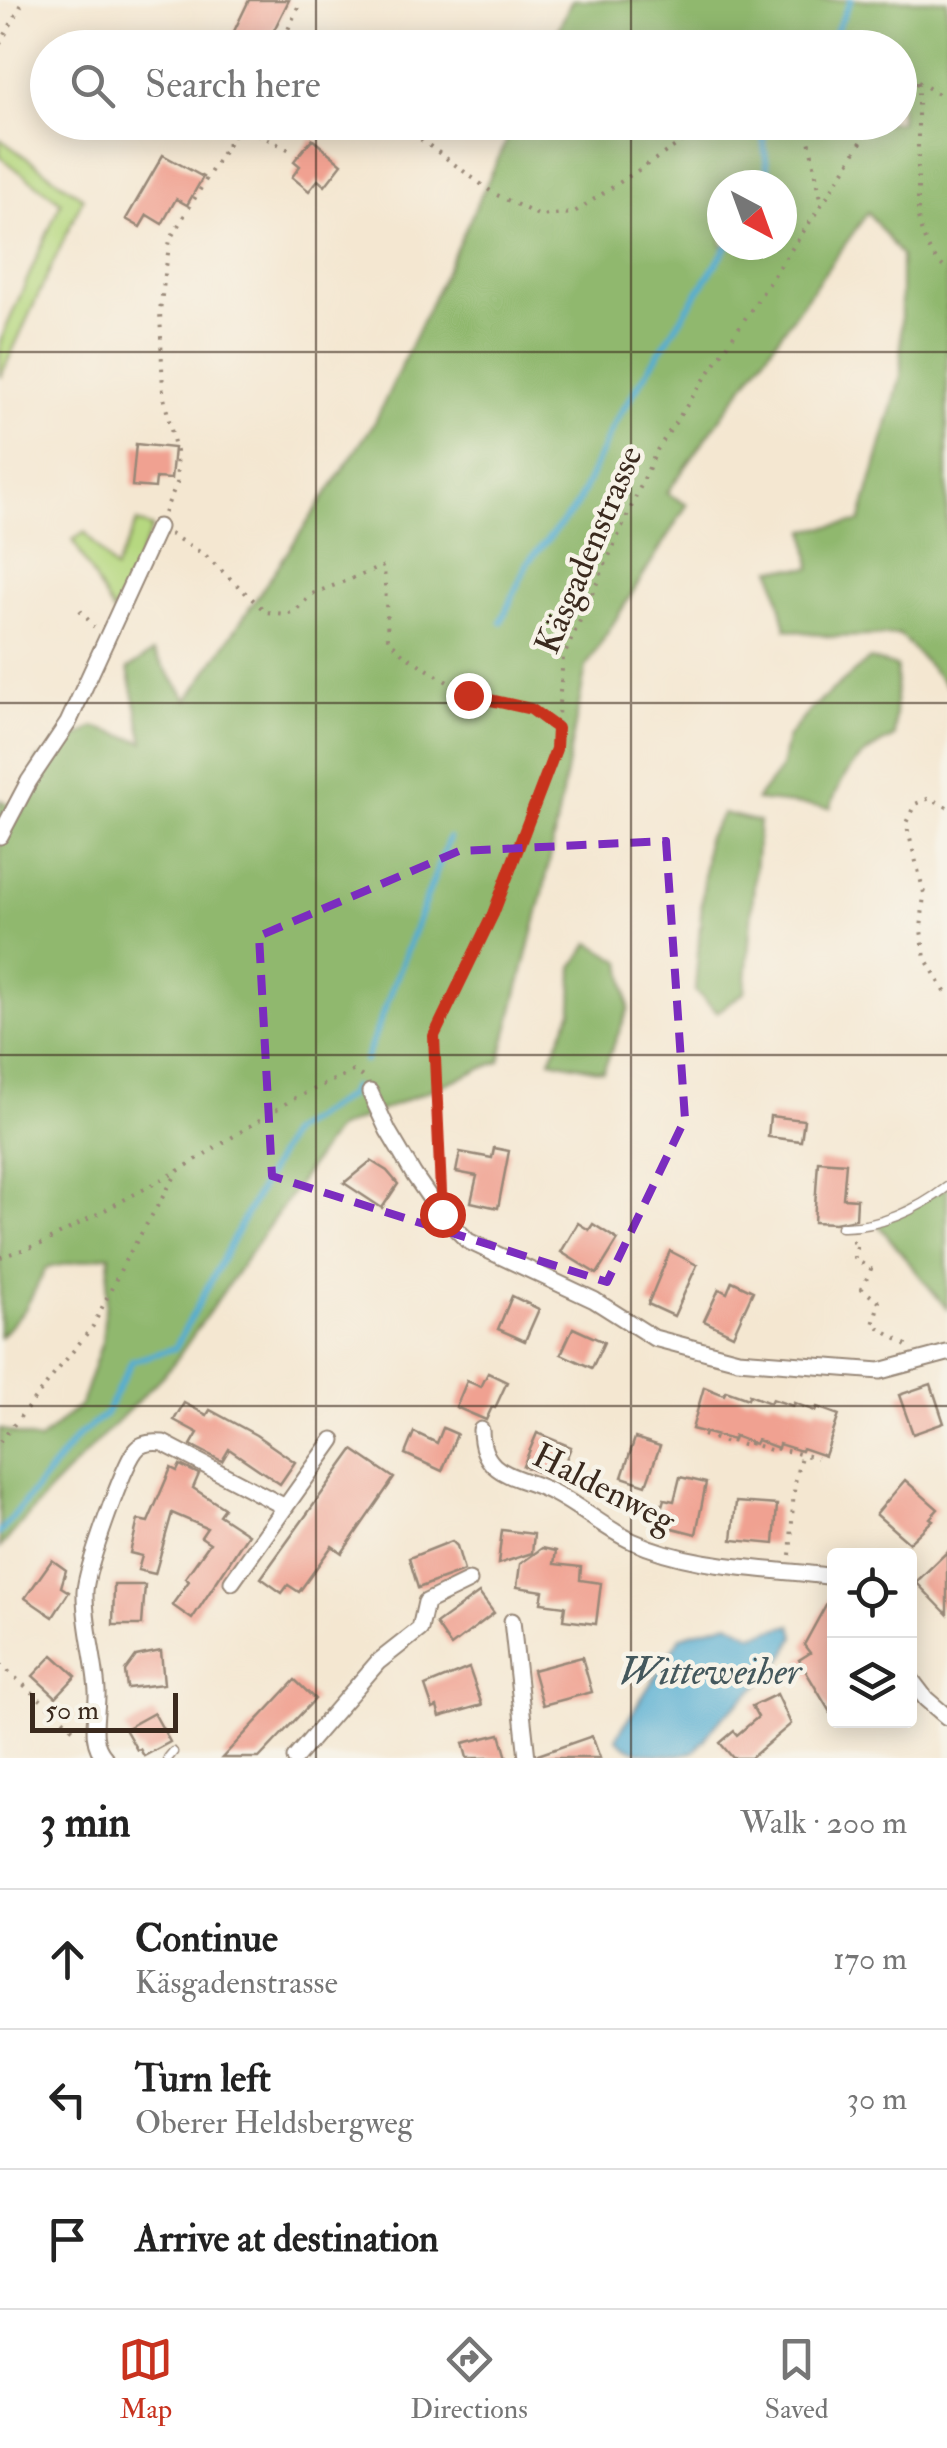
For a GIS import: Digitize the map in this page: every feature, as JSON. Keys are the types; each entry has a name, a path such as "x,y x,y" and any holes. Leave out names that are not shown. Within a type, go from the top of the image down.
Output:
{"street":[{"path":"0,836 29,781 68,723 158,526"},
{"path":"370,1092 400,1152 442,1214 468,1241 594,1300 654,1338 738,1360 880,1371 941,1353"},
{"name":"Haldenweg","path":"481,1430 482,1450 492,1465 550,1490 632,1540 698,1563 827,1576"},
{"path":"232,1582 333,1440"},
{"path":"102,1754 95,1737 96,1686 85,1590 95,1548 135,1451 152,1442 163,1443 284,1508"},
{"path":"295,1758 378,1662 420,1629 426,1602 469,1580"},
{"path":"512,1621 527,1758"},
{"path":"917,1693 920,1699 947,1717"}],"lane":[{"path":"840,1227 864,1228 912,1209 947,1187"}],"path":[{"path":"0,44 24,0"},
{"path":"288,30 300,0"},
{"path":"918,82 947,99"},
{"path":"918,82 918,218 931,254 947,270"},
{"path":"230,140 170,239 160,310 162,394 176,452 178,482 158,526 205,555 266,612 295,611 312,594 384,566 388,640 403,654 468,695 531,709 557,728"},
{"path":"271,140 292,151"},
{"path":"422,140 493,194 540,216 573,213 685,140"},
{"path":"809,140 822,204"},
{"name":"Käsgadenstrasse","path":"442,1214 434,1036 493,914 556,749 563,658 657,450 862,140"},
{"path":"947,808 930,798 915,804 906,823 924,893 921,930 925,958 947,995"},
{"path":"0,1257 41,1244 178,1172 293,1099 353,1070 361,1074 370,1092"},
{"path":"0,1442 93,1326 178,1172"},
{"path":"854,1227 850,1240 859,1245 854,1251 855,1259 871,1269 862,1289 879,1302 873,1325 911,1347 941,1353"},
{"path":"703,1435 801,1457"},
{"path":"791,1544 795,1496 792,1484 802,1453 817,1458"},
{"path":"0,1664 102,1754"}],"highlighted area":[{"path":"666,841 685,1119 607,1282 272,1176 259,936 459,851"}],"green space":[{"path":"572,0 947,0 947,686 900,635 832,637 786,629 772,569 811,568 806,530 860,522 901,376 901,256 868,212 667,493 687,505 586,667 544,889 500,1061 336,1129 171,1367 51,1489 0,1548 0,1429 39,1441 81,1404 102,1342 110,1255 46,1268 25,1309 0,1337 0,800 21,812 38,759 94,727 144,742 128,669 153,652 188,700 375,422 507,140 917,140 917,30 558,30"},
{"path":"0,139 83,198 0,378 0,342 61,202 0,157"},
{"path":"137,522 152,528 113,613 73,540 85,532 115,570"},
{"path":"870,659 897,667 894,737 853,765 830,808 756,800 781,768 787,738 811,709"},
{"path":"723,813 759,822 745,992 717,1012 695,991 707,838"},
{"path":"590,943 622,962 629,1008 603,1071 550,1060 572,1011 573,967"},
{"path":"947,1187 947,1309 877,1223"}],"water":[{"name":"Witteweiher","path":"729,1622 752,1635 792,1625 795,1636 771,1673 718,1722 693,1752 652,1754 632,1749 616,1738 681,1636"}],"building":[{"path":"249,0 289,0 274,30 235,30"},
{"path":"313,140 342,164 325,186 318,180 309,191 292,177 300,166 294,161"},
{"path":"163,155 203,177 187,205 176,199 162,224 147,215 140,227 126,219"},
{"path":"136,444 174,448 171,479 156,478 155,488 132,486"},
{"path":"770,1116 804,1120 801,1141 768,1137"},
{"path":"494,1148 509,1151 498,1208 471,1202 477,1176 456,1172 460,1152 492,1158"},
{"path":"371,1161 398,1184 382,1208 344,1183"},
{"path":"818,1161 846,1163 843,1198 857,1199 856,1219 814,1222"},
{"path":"578,1223 589,1230 593,1224 618,1240 597,1274 561,1252"},
{"path":"670,1251 697,1265 674,1316 648,1304"},
{"path":"732,1281 753,1291 733,1335 704,1321 719,1289 727,1293"},
{"path":"512,1296 539,1309 525,1341 498,1329"},
{"path":"573,1328 604,1342 592,1368 561,1354"},
{"path":"488,1373 507,1382 486,1420 456,1407 467,1381 481,1387"},
{"path":"931,1384 944,1423 913,1434 899,1395"},
{"path":"704,1387 724,1395 726,1391 748,1399 749,1395 770,1403 772,1399 839,1415 825,1456 802,1448 801,1451 779,1444 778,1448 757,1440 755,1444 692,1429"},
{"path":"184,1403 207,1415 210,1410 295,1462 280,1484 229,1449 222,1461 191,1445 198,1433 174,1420"},
{"path":"443,1428 457,1434 442,1471 405,1454 414,1432 437,1443"},
{"path":"537,1433 571,1447 558,1480 523,1466"},
{"path":"635,1438 660,1446 646,1485 622,1477"},
{"path":"353,1450 394,1478 342,1553 332,1546 299,1592 288,1585 282,1593 261,1578"},
{"path":"180,1465 199,1474 193,1488 224,1508 219,1515 248,1534 192,1619 172,1605 189,1581 185,1578 210,1543 201,1537 207,1528 172,1513 155,1574 138,1570 142,1556 130,1553 138,1520 148,1522 171,1468 177,1471"},
{"path":"680,1477 706,1483 696,1534 657,1524 664,1499 674,1501"},
{"path":"905,1480 938,1509 930,1518 933,1520 909,1543 876,1514"},
{"path":"736,1502 777,1505 774,1544 732,1540"},
{"path":"502,1530 534,1534 532,1553 498,1564"},
{"path":"452,1541 464,1571 418,1588 409,1558"},
{"path":"542,1548 556,1551 554,1564 581,1567 580,1580 601,1583 596,1624 563,1620 565,1606 541,1603 543,1591 517,1587 520,1564"},
{"path":"947,1552 947,1614 917,1583"},
{"path":"52,1560 66,1570 61,1587 69,1592 53,1617 25,1598"},
{"path":"114,1585 145,1585 142,1625 113,1625"},
{"path":"479,1593 494,1613 451,1646 436,1624"},
{"path":"827,1603 827,1707 799,1660 810,1653 804,1645"},
{"path":"161,1651 164,1684 127,1688 125,1671 136,1656"},
{"path":"53,1655 76,1676 56,1697 33,1676"},
{"path":"582,1657 592,1692 543,1705 533,1670"},
{"path":"469,1668 482,1705 440,1717 425,1686"},
{"path":"295,1680 315,1699 259,1758 222,1758"},
{"path":"777,1694 791,1724 751,1758 733,1758 720,1743 758,1717 752,1706"},
{"path":"154,1713 170,1742 144,1756 125,1729"},
{"path":"500,1734 507,1758 467,1758 463,1743"},
{"path":"592,1736 600,1758 538,1758 538,1755"}],"waterway":[{"path":"836,30 851,0"},
{"path":"763,140 767,170"},
{"path":"501,622 528,562 576,507 615,422 718,260"},
{"path":"365,1061 449,838"},
{"path":"0,1533 78,1436 105,1415 132,1361 175,1348 290,1132 348,1096 352,1087"}],"route":[{"path":"442,1214 434,1036 493,914 556,749 557,728 531,709 468,695"}]}
